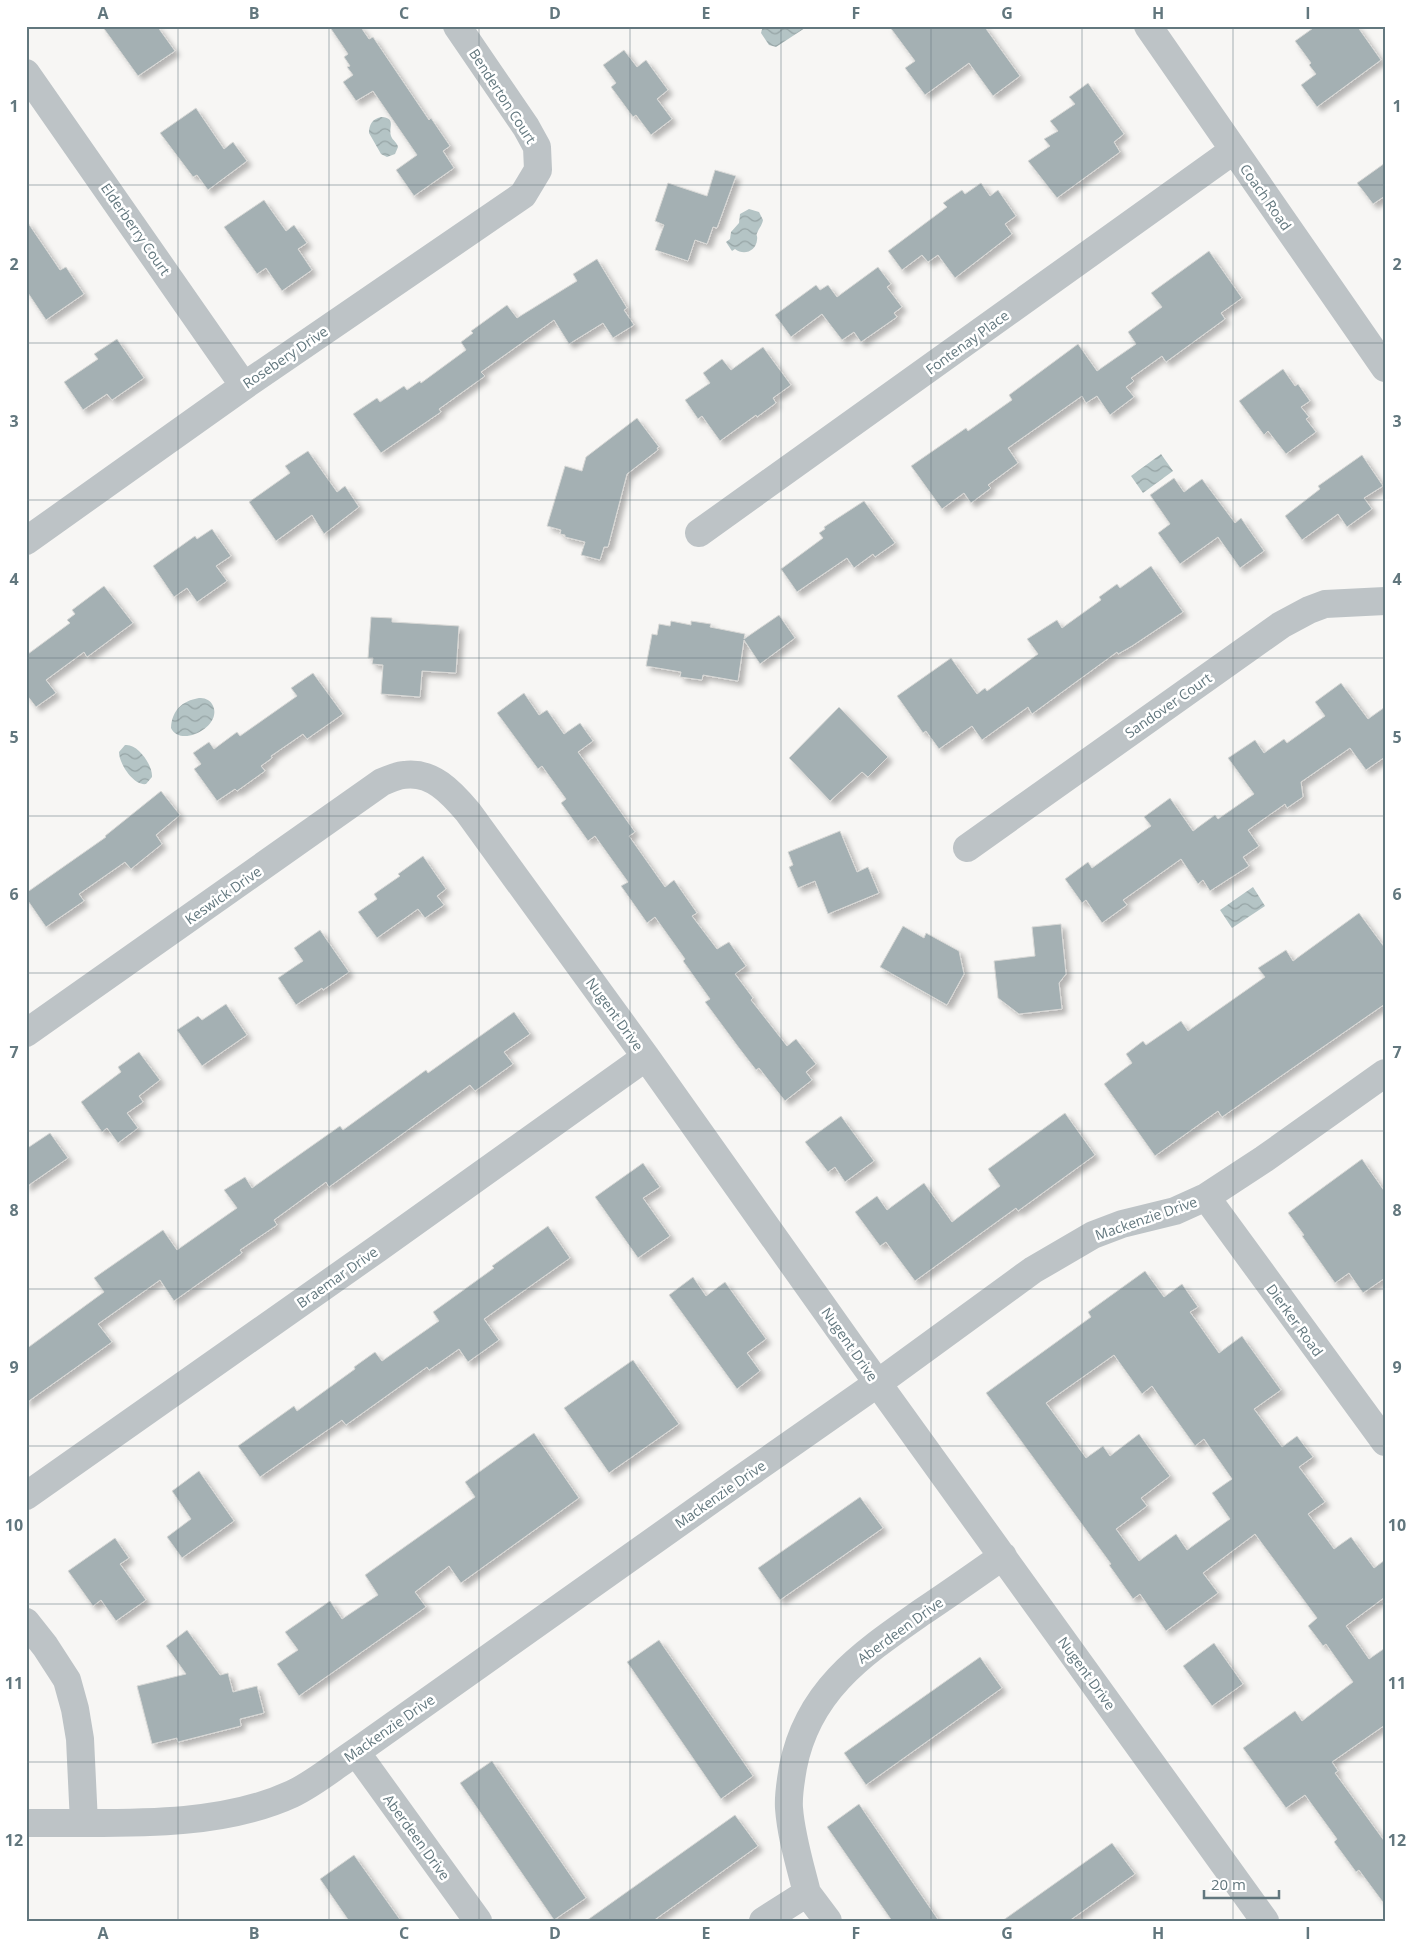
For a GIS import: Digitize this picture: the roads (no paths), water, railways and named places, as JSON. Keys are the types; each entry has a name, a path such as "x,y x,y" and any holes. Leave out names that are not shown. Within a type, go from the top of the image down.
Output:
{"street":[{"name":"Benderton Court","path":"457,26 526,127 537,147 538,170"},
{"name":"Coach Road","path":"1148,26 1385,368"},
{"name":"Elderberry Court","path":"26,73 244,386"},
{"name":"Fontenay Place","path":"699,533 1234,150"},
{"name":"Rosebery Drive","path":"26,541 244,386 500,212 523,195 538,170"},
{"name":"Sandover Court","path":"967,848 1281,625 1325,604 1385,601"},
{"name":"Keswick Drive","path":"26,1033 382,782 403,775 426,776"},
{"name":"Nugent Drive","path":"426,776 450,791 468,812 646,1057 1265,1921"},
{"name":"Braemar Drive","path":"26,1496 377,1250 646,1057"},
{"name":"Mackenzie Drive","path":"26,1823 144,1822 204,1818 239,1812 292,1793 356,1752 878,1383 1033,1270 1093,1235 1122,1224 1175,1211 1206,1197 1264,1159 1385,1073"},
{"name":"Dierker Road","path":"1206,1197 1385,1442"},
{"name":"Aberdeen Drive","path":"828,1921 807,1893 791,1825 789,1807 789,1788 796,1753 808,1718 837,1680 870,1648 1004,1556"},
{"path":"26,1622 45,1646 66,1680 75,1709 80,1739 84,1822"},
{"name":"Aberdeen Drive","path":"356,1752 478,1921"},
{"path":"763,1921 807,1893"}],"water":[{"path":"763,26 808,26 776,47 769,45 761,33"},
{"path":"381,117 389,119 391,124 390,133 398,147 395,154 387,157 381,154 369,133 375,119"},
{"path":"749,209 759,212 763,220 757,234 756,244 752,250 746,252 735,249 732,251 726,242 730,239 731,232 739,223 740,214"},
{"path":"1161,454 1173,471 1143,493 1131,476"},
{"path":"199,698 206,699 212,704 214,712 212,720 200,732 183,736 176,734 171,728 176,711 188,701"},
{"path":"125,745 130,745 140,751 150,767 152,777 146,784 137,782 124,768 119,752"},
{"path":"1253,887 1265,906 1232,928 1220,910"}]}
